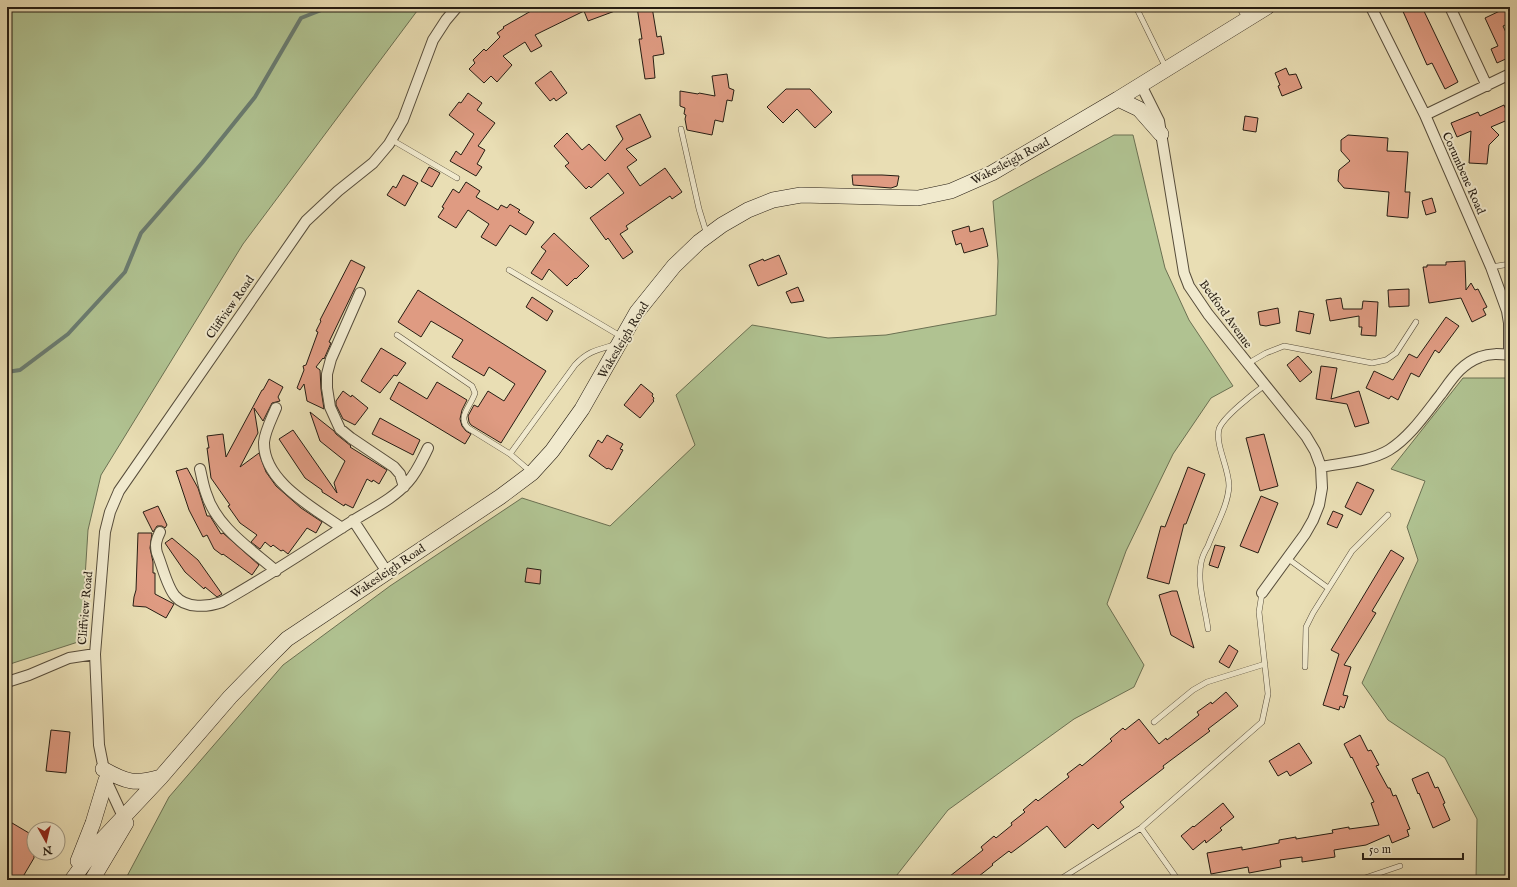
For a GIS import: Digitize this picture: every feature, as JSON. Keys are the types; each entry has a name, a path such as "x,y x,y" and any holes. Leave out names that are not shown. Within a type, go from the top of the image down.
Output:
{"main road":[{"name":"Wakesleigh Road","path":"92,880 124,820 134,806 230,698 264,661 287,639 500,497 532,473 552,451 582,409 637,312 674,266 722,225 748,210 773,200 801,195 918,198 951,191 992,173 1141,85 1167,69 1243,13 1267,7"},
{"path":"1118,98 1139,109 1161,134"},
{"path":"71,880 89,836 105,774 138,782 161,777"},
{"name":"Wakesleigh Road","path":"71,880 99,843 124,820"}],"street":[{"name":"Cliffview Road","path":"124,820 105,774 99,745 95,654 105,532 110,512 119,491 306,221 338,191 373,163 392,140 403,120 415,91 433,40 446,20 457,7"},
{"name":"Corumbene Road","path":"1371,7 1425,115 1491,267 1507,310 1510,355"},
{"path":"1450,7 1487,86"},
{"path":"1425,115 1510,74"},
{"name":"Bedford Avenue","path":"1141,85 1159,121 1184,273 1189,286 1208,314 1306,436 1316,451 1321,467 1322,488 1319,505 1305,534 1286,558 1262,593"},
{"path":"360,294 331,359 327,374 327,388 330,407 340,430 394,467 400,474 404,487"},
{"path":"1321,467 1377,455 1388,450 1397,444 1410,431 1430,408 1460,368 1480,356 1492,354 1510,355"},
{"path":"276,408 264,442 268,460 273,471 291,492 342,528"},
{"path":"160,532 156,540 157,553 176,597 182,602 193,605 208,606 222,602 276,570 353,520 385,502 404,487 416,472 428,448"},
{"path":"200,469 206,494 219,519 229,530 276,570"},
{"path":"353,520 387,572"},
{"name":"Cliffview Road","path":"7,682 29,675 69,658 95,654"}],"lane":[{"path":"1136,7 1167,69"},
{"path":"681,129 699,209 708,236"},
{"path":"392,140 457,178"},
{"path":"1491,267 1510,264"},
{"path":"509,270 621,341"},
{"path":"1247,364 1266,353 1284,346 1372,363 1386,360 1396,353 1416,322"},
{"path":"397,335 472,386 475,393 462,418 464,424 510,454 532,473"},
{"path":"510,454 583,356 621,341"},
{"path":"1208,629 1200,576 1201,561 1226,500 1228,486 1228,474 1219,441 1219,428 1226,419 1248,398 1265,385"},
{"path":"1304,667 1306,627 1328,588 1352,551 1388,515"},
{"path":"1286,558 1328,588"},
{"path":"1059,880 1141,828 1262,722 1268,694 1259,612 1262,593"},
{"path":"1154,722 1193,690 1207,682 1265,664"},
{"path":"1141,828 1178,880"},
{"path":"1359,880 1400,866"}],"green space":[{"path":"7,7 420,7 243,244 101,475 88,530 81,641 7,665"},
{"path":"1114,135 1133,135 1165,268 1189,320 1233,386 1211,398 1173,454 1126,551 1107,604 1144,665 1134,687 1074,719 948,810 893,880 125,880 169,797 283,665 390,586 522,498 610,526 695,445 676,395 752,325 828,338 886,335 996,315 998,261 993,201"},
{"path":"1463,378 1510,379 1510,880 1476,880 1477,819 1445,758 1388,720 1362,683 1418,560 1407,527 1425,481 1391,469"}],"building":[{"path":"538,7 623,8 588,21 584,11 535,35 542,46 531,52 525,42 503,56 512,65 497,82 491,76 484,83 469,69 475,63 473,60 484,49 486,51 500,37 497,33 504,28 503,27"},
{"path":"637,7 652,7 657,37 661,36 664,54 653,56 655,78 645,79 639,39 642,39"},
{"path":"1401,7 1422,7 1458,82 1445,89 1432,63 1427,65"},
{"path":"1504,9 1510,22 1503,26 1510,41 1510,57 1497,63 1491,49 1498,46 1485,18"},
{"path":"1286,68 1289,75 1296,74 1302,88 1282,96 1278,86 1280,85 1275,73"},
{"path":"551,71 567,93 556,101 554,98 550,101 535,83"},
{"path":"727,74 729,88 734,90 732,101 727,100 723,122 715,120 712,135 687,130 685,119 686,115 684,114 685,108 680,106 680,91 715,96 712,76"},
{"path":"786,89 810,89 832,112 815,128 797,109 783,123 767,107"},
{"path":"468,93 482,103 477,110 495,123 478,146 485,150 477,164 482,167 476,176 450,161 456,151 461,155 474,134 449,115 459,102 461,103"},
{"path":"1504,105 1510,119 1491,127 1499,135 1489,145 1487,164 1469,163 1471,131 1457,137 1451,123 1478,112 1480,116"},
{"path":"640,114 651,137 626,149 637,160 627,167 640,186 665,168 682,192 672,199 670,196 626,226 628,229 620,234 633,252 623,259 608,238 606,240 590,218 624,193 608,173 591,188 589,186 586,189 565,166 569,163 554,146 567,133 582,150 589,144 605,161 623,139 616,126"},
{"path":"1245,116 1258,118 1256,132 1243,130"},
{"path":"1348,135 1388,138 1387,151 1408,152 1405,192 1410,192 1408,218 1387,216 1389,192 1344,188 1338,181 1339,170 1350,161 1341,151 1341,140"},
{"path":"429,167 440,173 432,187 421,181"},
{"path":"403,175 418,183 405,206 387,195 393,186 396,188"},
{"path":"852,175 899,176 897,186 891,188 853,185"},
{"path":"466,182 480,191 476,197 498,210 501,205 507,208 510,204 520,210 518,212 534,222 526,235 510,225 496,246 481,237 489,224 468,210 456,228 438,217 453,189 459,193"},
{"path":"1432,198 1436,212 1426,215 1422,201"},
{"path":"969,226 970,232 983,228 988,246 964,253 961,243 956,245 952,231"},
{"path":"554,233 589,266 567,286 549,269 542,280 531,273 546,251 541,247"},
{"path":"779,255 787,274 758,286 749,265 763,259 764,261"},
{"path":"351,260 365,267 329,342 331,343 324,359 323,358 316,367 320,370 324,409 307,401 304,384 300,390 297,388 304,370 303,366 306,365 318,332 316,331 321,321 320,320"},
{"path":"1465,261 1466,290 1471,283 1475,290 1478,289 1487,307 1483,309 1486,315 1472,322 1461,298 1429,303 1423,267 1427,267 1427,265 1446,265 1446,262"},
{"path":"798,287 804,301 791,303 786,292"},
{"path":"1409,289 1409,306 1389,307 1388,290"},
{"path":"418,290 546,371 501,443 471,425 468,416 474,405 478,407 488,391 504,401 515,384 489,367 484,376 452,357 463,340 431,321 421,337 398,322"},
{"path":"532,297 553,311 547,321 526,307"},
{"path":"1341,298 1343,309 1362,309 1363,301 1378,302 1376,336 1361,335 1362,327 1359,327 1359,316 1330,321 1326,300"},
{"path":"1278,308 1280,323 1266,326 1260,325 1258,312"},
{"path":"1299,311 1314,314 1310,334 1296,331"},
{"path":"1446,317 1459,326 1439,353 1435,350 1419,377 1411,373 1398,400 1391,396 1389,399 1366,388 1374,371 1393,380 1409,354 1417,358"},
{"path":"381,348 406,363 397,376 394,375 380,393 361,381"},
{"path":"1298,356 1312,372 1300,382 1287,365"},
{"path":"1321,366 1337,368 1331,399 1359,391 1369,423 1355,427 1347,404 1316,399"},
{"path":"269,379 283,387 278,397 280,401 272,403 263,421 254,408 258,433 240,467 259,453 266,472 276,486 301,508 322,522 316,533 307,528 288,554 273,545 271,547 265,542 260,549 251,542 257,535 240,523 228,506 230,505 211,478 207,448 209,448 207,436 223,434 226,457"},
{"path":"399,382 427,399 437,382 467,400 462,410 460,419 462,426 471,434 465,444 390,399"},
{"path":"641,384 653,394 652,396 654,401 640,418 624,405"},
{"path":"343,391 351,397 352,395 368,408 355,425 343,419 336,405 336,401"},
{"path":"310,412 334,431 351,446 350,447 387,470 379,484 373,480 372,482 367,479 353,508 345,504 344,506 322,492 322,490 305,478 279,439 293,430 337,493 334,483 345,461 320,441"},
{"path":"380,418 420,440 413,455 372,434"},
{"path":"1264,434 1278,486 1260,491 1246,438"},
{"path":"607,435 623,444 620,449 623,450 612,470 607,469 589,456 598,440 602,443"},
{"path":"1188,467 1205,474 1186,524 1184,524 1169,584 1147,578 1161,526 1165,527"},
{"path":"187,468 198,488 207,516 210,516 221,534 223,533 259,565 252,575 214,549 207,535 203,537 189,510 176,471"},
{"path":"1357,482 1374,490 1361,515 1345,507"},
{"path":"1261,496 1278,503 1258,553 1240,546"},
{"path":"158,506 167,525 165,528 162,526 157,526 153,532 143,512"},
{"path":"1333,511 1343,515 1337,528 1327,524"},
{"path":"138,533 152,533 150,548 153,562 153,573 155,573 155,594 174,604 166,618 146,607 133,606 136,590"},
{"path":"172,538 198,560 222,594 217,597 205,587 204,589 185,572 165,543"},
{"path":"1215,545 1225,547 1218,568 1209,565"},
{"path":"1391,550 1404,558 1372,611 1376,613 1344,665 1351,667 1343,695 1348,696 1344,708 1340,706 1339,710 1323,705 1339,654 1331,650"},
{"path":"527,568 541,570 540,584 525,582"},
{"path":"1177,591 1194,648 1171,635 1159,595"},
{"path":"1229,645 1238,651 1229,668 1219,662"},
{"path":"1226,692 1238,706 1208,729 1210,731 1163,766 1164,768 1120,802 1124,807 1098,829 1093,824 1065,848 1047,826 1011,853 1009,851 974,880 945,880 983,850 981,847 994,836 996,838 1012,825 1011,823 1025,812 1023,810 1036,799 1038,801 1069,777 1067,774 1080,764 1082,766 1112,741 1110,739 1123,728 1125,730 1139,719 1159,744 1166,738 1167,740 1199,715 1197,712 1211,702 1212,704"},
{"path":"51,730 70,732 66,773 46,771"},
{"path":"1360,735 1368,751 1371,750 1379,765 1376,766 1388,788 1390,788 1393,796 1396,795 1410,829 1407,830 1409,836 1392,843 1389,835 1366,845 1334,850 1335,857 1302,862 1302,857 1280,860 1281,867 1249,873 1248,867 1211,874 1207,853 1242,847 1242,850 1279,843 1279,840 1333,833 1332,830 1349,827 1349,829 1379,825 1371,803 1374,802 1344,744"},
{"path":"1299,743 1312,763 1290,776 1287,771 1278,776 1269,761"},
{"path":"1428,772 1435,788 1438,787 1450,820 1433,828 1412,779"},
{"path":"1223,803 1234,817 1220,828 1222,830 1206,843 1205,840 1193,850 1181,836"},
{"path":"7,820 26,831 26,861 32,861 21,880 7,880"}],"waterway":[{"path":"7,372 20,370 68,334 125,272 141,233 202,163 255,97 301,18 329,7"}]}
